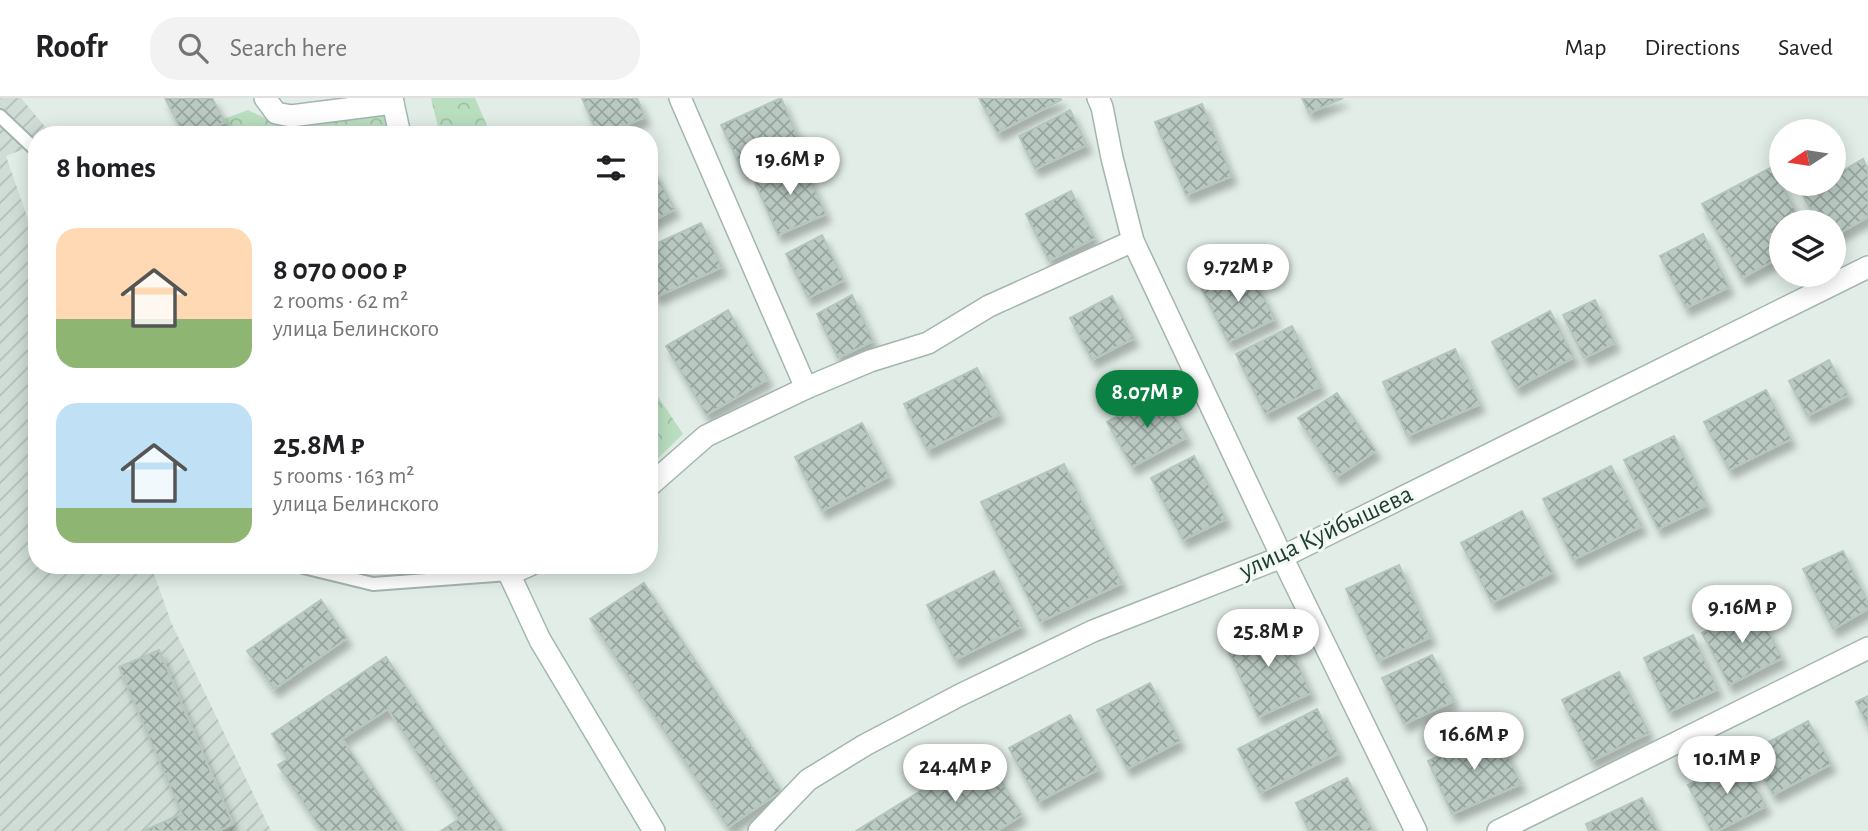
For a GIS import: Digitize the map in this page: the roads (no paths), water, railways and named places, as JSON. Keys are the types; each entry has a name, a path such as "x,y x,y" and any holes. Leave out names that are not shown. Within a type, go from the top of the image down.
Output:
{"street":[{"path":"265,98 276,113 291,116 393,101 398,126"},
{"path":"680,98 806,388"},
{"path":"1107,101 1112,158 1133,241 1282,557 1416,831"},
{"path":"658,478 706,436 870,361 928,343 989,306 1133,241"},
{"name":"улица Куйбышева","path":"759,831 808,780 877,738 960,695 1093,631 1282,557 1868,267"},
{"path":"509,574 540,640 654,831"},
{"path":"1498,831 1868,648"}],"lane":[{"path":"0,116 28,143"},
{"path":"332,574 373,584 469,574"}]}
